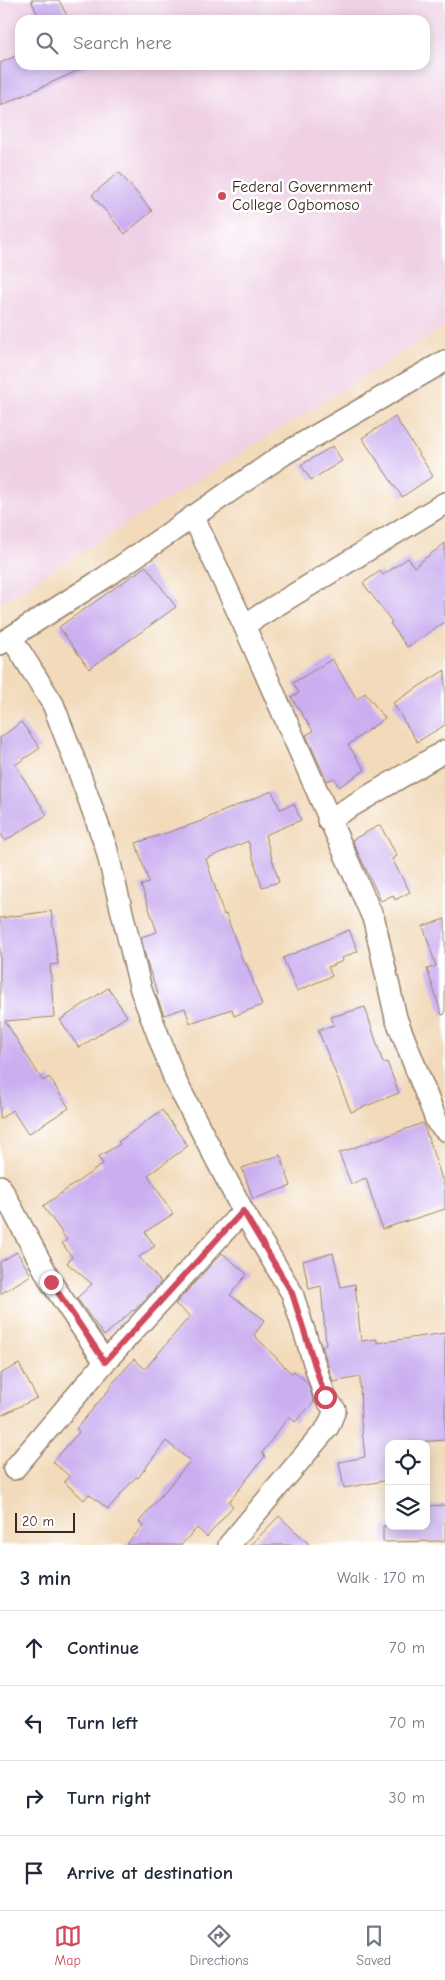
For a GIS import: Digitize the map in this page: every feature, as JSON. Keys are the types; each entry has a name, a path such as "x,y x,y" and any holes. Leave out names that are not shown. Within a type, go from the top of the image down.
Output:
{"street":[{"path":"228,1545 328,1427 335,1410 325,1397 292,1293 243,1211 175,1080 141,990 106,847 53,704 6,640 104,578 284,454 445,361"},
{"path":"244,625 445,503"},
{"path":"193,516 244,625 328,820 374,920 396,1018 437,1122 445,1130"},
{"path":"328,820 445,751"},
{"path":"0,1186 51,1282 105,1362"},
{"path":"14,1469 105,1362 243,1211"}],"shaded area":[{"name":"Federal Government College Ogbomoso","path":"0,0 445,0 445,326 0,603"}],"building":[{"path":"31,0 59,0 66,15 38,15"},
{"path":"15,56 15,70 79,70 0,106 0,63"},
{"path":"119,172 152,211 125,234 92,195"},
{"path":"395,417 433,476 402,497 362,438"},
{"path":"333,446 342,461 311,480 301,465"},
{"path":"445,543 445,622 407,647 390,623 392,622 363,583 380,571 383,575 408,558 414,567"},
{"path":"146,566 176,607 89,669 59,627"},
{"path":"332,659 357,699 365,693 385,718 348,745 365,770 339,787 334,778 327,781 306,735 313,731 291,697 299,693 293,683"},
{"path":"445,670 445,725 417,742 393,703"},
{"path":"21,722 40,748 15,765 47,815 5,841 0,833 0,738"},
{"path":"272,791 280,809 294,804 301,820 265,835 279,882 262,887 248,841 206,859 224,915 226,914 244,964 246,963 262,1005 234,1016 232,1009 190,1023 185,1008 164,1015 156,995 158,994 147,963 141,937 157,932 141,885 149,883 136,843 202,821"},
{"path":"380,825 397,856 392,859 410,892 395,900 393,895 381,901 352,840"},
{"path":"51,911 58,964 50,965 54,1017 5,1021 43,1081 49,1077 69,1108 28,1134 12,1110 0,1119 0,918"},
{"path":"445,919 445,1014 442,1015 427,969 436,966 423,926"},
{"path":"349,930 358,951 342,958 343,961 328,967 332,976 297,991 283,958"},
{"path":"108,988 127,1016 79,1048 60,1020"},
{"path":"365,1007 383,1063 387,1062 399,1093 351,1112 318,1030 334,1025 331,1017"},
{"path":"162,1110 188,1146 148,1175 173,1214 145,1232 155,1246 139,1257 161,1282 134,1311 104,1336 77,1298 92,1284 67,1263 72,1257 62,1243 67,1240 43,1206 103,1164 98,1157 120,1144 118,1142"},
{"path":"423,1123 445,1188 445,1209 382,1229 366,1178 351,1184 339,1153"},
{"path":"280,1155 291,1186 253,1199 242,1168"},
{"path":"17,1252 31,1275 0,1294 0,1262"},
{"path":"222,1253 247,1274 230,1295 265,1320 254,1335 291,1373 294,1371 308,1383 314,1402 295,1422 289,1416 262,1453 265,1456 229,1502 233,1506 207,1537 197,1528 181,1545 126,1545 143,1526 139,1522 190,1461 166,1441 138,1478 136,1477 108,1509 89,1494 84,1500 64,1482 69,1476 53,1462 79,1432 76,1429 134,1359 145,1369 190,1316 175,1304"},
{"path":"333,1253 341,1287 355,1284 361,1341 377,1339 377,1343 445,1333 445,1440 385,1440 385,1481 344,1488 339,1462 365,1457 361,1420 360,1377 333,1382 322,1346 326,1344 321,1286 309,1289 303,1261"},
{"path":"19,1364 37,1398 0,1416 0,1374"},
{"path":"445,1505 445,1541 383,1542 383,1526 385,1526 385,1530 430,1530 430,1506"},
{"path":"279,1516 310,1545 251,1545"}],"place":[{"name":"Federal Government College Ogbomoso","path":"222,196"}],"route":[{"path":"51,1282 105,1362 243,1211 292,1293 325,1397"}]}
